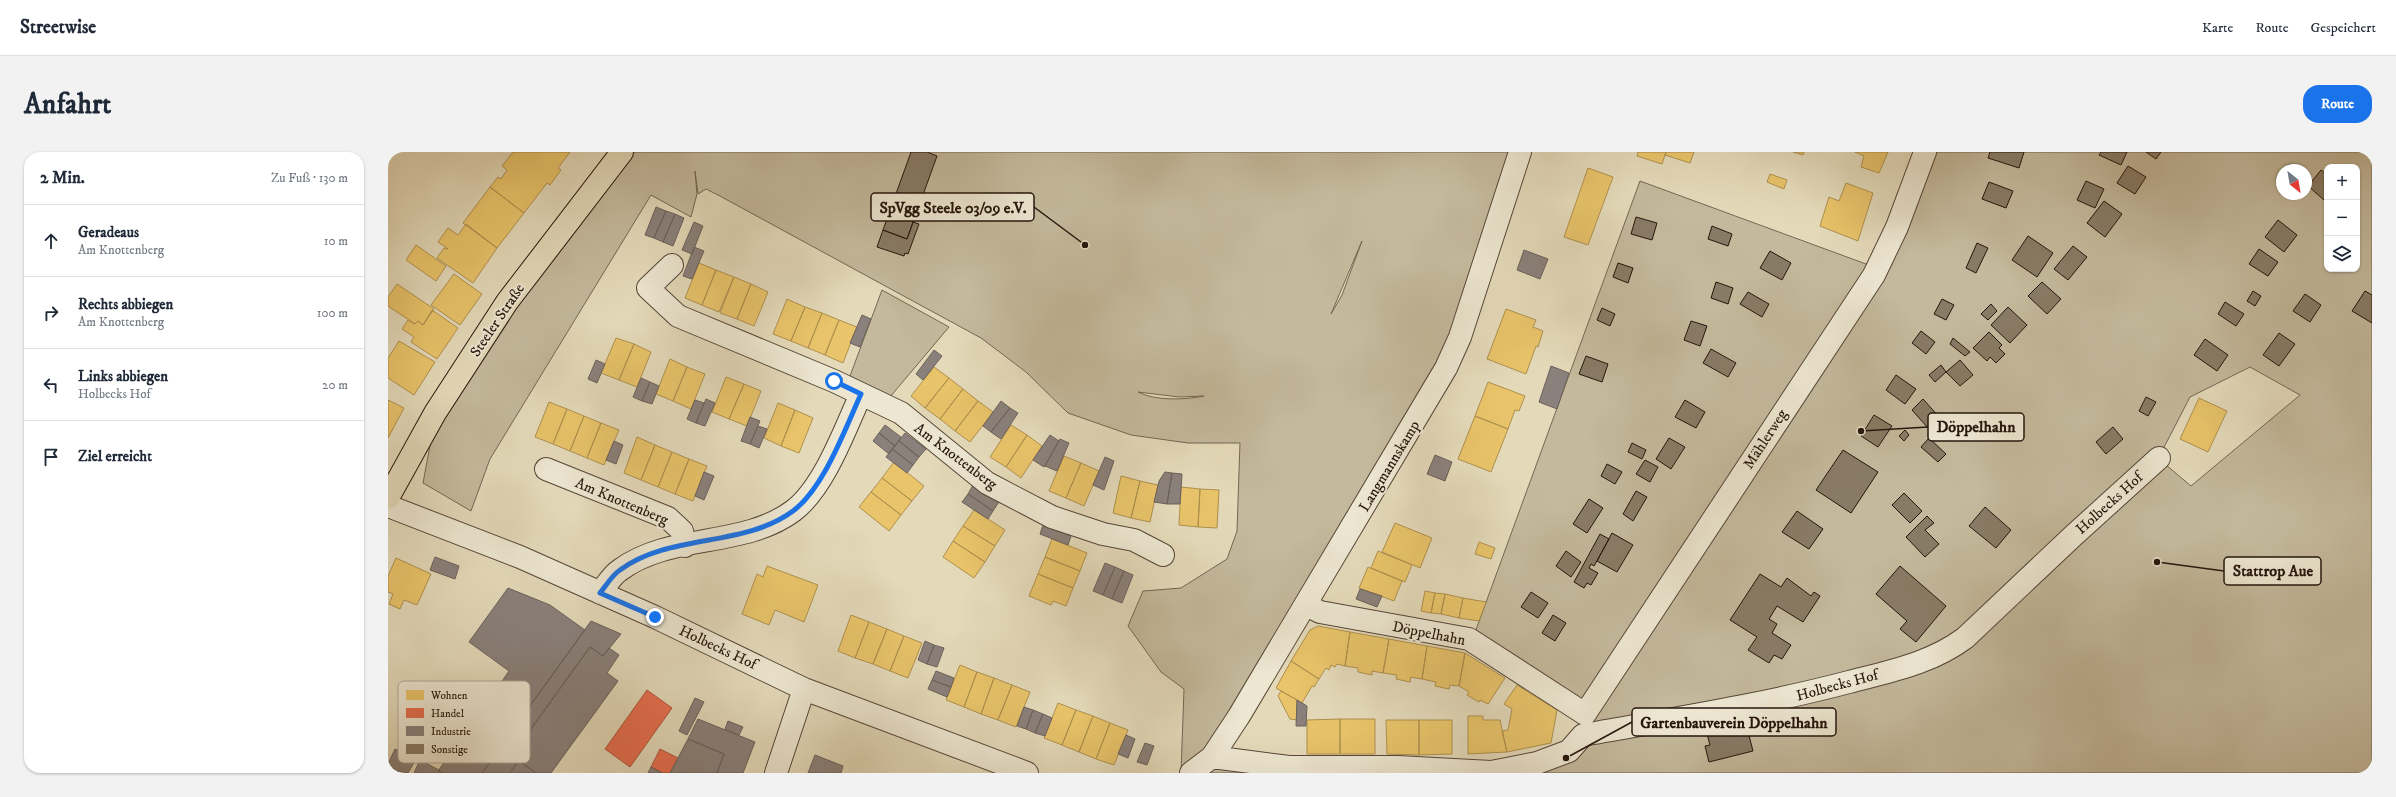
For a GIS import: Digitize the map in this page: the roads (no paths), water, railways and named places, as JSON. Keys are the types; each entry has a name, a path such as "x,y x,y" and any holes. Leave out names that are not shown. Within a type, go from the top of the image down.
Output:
{"main road":[{"name":"Steeler Straße","path":"388,498 436,412 507,302 622,152"}],"street":[{"name":"Langmannskamp","path":"1212,757 1306,605 1446,368 1460,337 1520,152"},
{"name":"Mählerweg","path":"1584,725 1874,275 1897,228 1925,152"},
{"name":"Am Knottenberg","path":"672,265 648,288 678,316 861,394 901,413 987,483 1052,517 1103,534 1134,540 1163,555"},
{"name":"Am Knottenberg","path":"600,593 619,571 644,555 759,528 793,511 808,497 820,480 861,394"},
{"name":"Holbecks Hof","path":"1584,725 1784,699 1932,659 1948,651 1970,634 2073,536 2159,458"},
{"name":"Am Knottenberg","path":"546,469 668,518 682,531 685,546"},
{"name":"Holbecks Hof","path":"388,506 520,558 600,593 804,689 1027,773"},
{"name":"Döppelhahn","path":"1306,605 1320,612 1469,639 1584,725"},
{"path":"776,773 804,689"},
{"path":"1191,773 1212,757 1289,767 1398,767 1490,772 1537,763 1569,751 1584,725"}],"place":[{"name":"SpVgg Steele 03/09 e.V.","path":"1085,245"},
{"name":"Döppelhahn","path":"1861,431"},
{"name":"Stattrop Aue","path":"2157,562"},
{"name":"Gartenbauverein Döppelhahn","path":"1566,758"}]}
